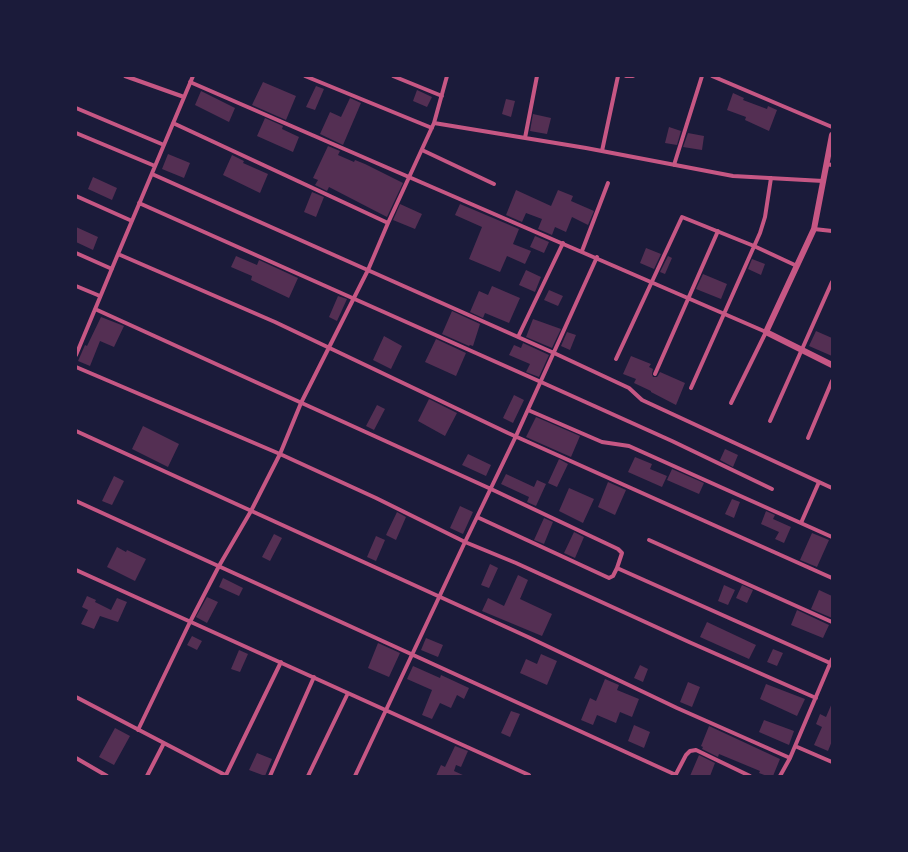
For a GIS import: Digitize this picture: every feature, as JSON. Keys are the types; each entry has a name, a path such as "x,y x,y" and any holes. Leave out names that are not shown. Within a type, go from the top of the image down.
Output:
{"street":[{"path":"125,76 184,98"},
{"path":"76,355 193,76"},
{"path":"304,76 432,128"},
{"path":"393,76 442,96"},
{"path":"138,730 190,622 219,566 251,511 280,454 301,403 368,270 432,128 447,76"},
{"path":"525,138 538,76"},
{"path":"602,151 618,76"},
{"path":"626,76 633,76"},
{"path":"674,165 702,76"},
{"path":"712,76 832,127"},
{"path":"190,82 724,313 832,365"},
{"path":"76,108 164,145"},
{"path":"434,123 602,151 733,176 823,181"},
{"path":"173,124 388,223"},
{"path":"76,133 155,166"},
{"path":"731,403 814,229 823,181 829,164 832,135"},
{"path":"422,150 494,184"},
{"path":"152,174 554,353 629,388 642,400 832,488"},
{"path":"692,388 754,246 765,217 771,178"},
{"path":"582,251 608,183"},
{"path":"76,196 132,221"},
{"path":"139,203 672,441 772,489"},
{"path":"616,360 680,218 684,217 754,246 797,266"},
{"path":"814,229 832,231"},
{"path":"655,374 718,231"},
{"path":"518,337 563,243"},
{"path":"76,253 112,268"},
{"path":"118,254 328,347 516,436 832,578"},
{"path":"355,776 464,542 516,436 597,258"},
{"path":"770,421 803,350 832,282"},
{"path":"76,286 100,296"},
{"path":"95,310 491,489 618,549 622,553 613,576 609,578 477,517"},
{"path":"76,367 280,454 376,498 464,542 516,563 816,698"},
{"path":"808,438 832,380"},
{"path":"528,410 602,442 629,446 832,537"},
{"path":"76,431 528,637 677,708 790,758"},
{"path":"801,523 819,482"},
{"path":"76,501 675,775 686,755 690,751 696,750 750,776"},
{"path":"649,540 832,622"},
{"path":"617,568 831,661 790,758 780,776"},
{"path":"76,570 529,775"},
{"path":"76,697 226,776 281,662"},
{"path":"270,776 314,677"},
{"path":"308,776 348,692"},
{"path":"147,776 164,743"},
{"path":"795,746 832,762"},
{"path":"76,758 107,776"}],"building":[{"path":"263,82 296,96 286,120 252,105"},
{"path":"316,86 324,89 315,110 306,107"},
{"path":"417,90 432,97 427,107 413,101"},
{"path":"201,91 235,108 229,122 195,105"},
{"path":"733,93 744,98 743,100 767,109 768,106 777,110 769,131 745,120 746,117 727,110"},
{"path":"350,98 361,103 343,145 320,134 330,112 341,117"},
{"path":"506,99 515,101 511,117 502,114"},
{"path":"533,114 551,118 547,134 530,131"},
{"path":"265,118 283,126 282,129 299,137 293,152 257,136"},
{"path":"669,127 681,131 677,145 665,143"},
{"path":"688,133 704,136 702,150 683,147"},
{"path":"328,146 340,151 338,155 354,162 355,160 365,164 403,183 387,217 329,187 327,191 315,185 318,180 313,178"},
{"path":"168,154 190,163 184,178 162,169"},
{"path":"232,155 244,161 243,163 268,174 260,193 223,175"},
{"path":"93,177 117,188 112,200 88,189"},
{"path":"516,190 551,206 558,190 573,196 571,201 594,211 588,225 572,217 566,232 555,227 552,235 538,229 542,219 526,213 522,222 506,215"},
{"path":"312,192 324,197 316,217 304,212"},
{"path":"400,204 422,214 415,229 393,220"},
{"path":"460,204 519,229 513,244 531,251 525,264 507,256 500,272 469,259 482,227 455,215"},
{"path":"76,227 98,237 93,250 76,242"},
{"path":"535,236 549,242 544,253 530,247"},
{"path":"646,248 661,254 654,269 640,263"},
{"path":"236,256 257,265 259,260 298,278 289,298 251,280 252,276 231,267"},
{"path":"668,256 672,258 665,274 660,272"},
{"path":"752,259 765,264 761,275 748,269"},
{"path":"526,270 541,277 535,292 519,285"},
{"path":"703,274 727,284 721,299 696,289"},
{"path":"492,286 520,298 509,323 485,313 483,318 470,312 479,291 488,295"},
{"path":"549,290 563,296 558,306 544,300"},
{"path":"338,296 347,299 337,321 329,317"},
{"path":"452,311 480,324 473,346 469,346 442,334"},
{"path":"101,317 124,326 114,347 100,341 90,366 78,361 85,345 87,346"},
{"path":"533,319 561,329 552,348 526,337"},
{"path":"816,331 832,338 832,356 809,346"},
{"path":"567,332 576,335 570,350 561,346"},
{"path":"384,336 402,346 391,369 373,360"},
{"path":"436,339 466,353 456,376 425,362"},
{"path":"523,343 549,355 539,377 526,372 530,364 509,355 514,345 521,348"},
{"path":"631,356 651,364 649,367 653,369 653,377 657,377 660,372 685,383 676,405 634,383 636,379 623,374"},
{"path":"514,395 524,400 513,423 503,418"},
{"path":"429,399 457,413 445,436 418,421"},
{"path":"377,405 385,409 374,430 366,426"},
{"path":"536,417 580,436 571,457 526,437"},
{"path":"143,426 179,444 168,467 132,449"},
{"path":"725,449 738,455 733,467 720,460"},
{"path":"468,454 491,465 486,476 462,465"},
{"path":"635,457 652,464 650,469 667,476 662,487 628,472"},
{"path":"559,459 568,464 557,487 548,483"},
{"path":"672,469 704,483 699,494 667,480"},
{"path":"506,474 534,487 537,480 546,484 536,506 527,502 529,497 501,484"},
{"path":"114,476 124,481 112,505 102,501"},
{"path":"608,482 626,490 615,515 598,507"},
{"path":"569,488 594,499 583,523 559,511"},
{"path":"732,499 740,502 734,518 725,514"},
{"path":"460,506 473,512 463,534 450,528"},
{"path":"766,511 775,515 773,519 791,527 784,543 775,539 779,532 761,524"},
{"path":"397,512 406,517 396,540 386,535"},
{"path":"544,518 553,522 544,544 534,540"},
{"path":"574,532 584,537 575,558 564,553"},
{"path":"812,533 829,540 817,567 800,560"},
{"path":"274,534 282,538 270,561 262,557"},
{"path":"376,536 385,540 376,561 367,557"},
{"path":"117,547 146,559 135,581 107,567"},
{"path":"490,564 498,568 489,588 481,585"},
{"path":"518,575 528,580 520,599 552,614 542,636 482,611 488,598 504,606"},
{"path":"223,578 243,588 239,596 219,587"},
{"path":"724,585 735,590 728,605 718,601"},
{"path":"742,585 753,590 747,603 736,598"},
{"path":"819,590 832,596 832,618 811,609"},
{"path":"87,596 111,610 117,598 127,602 118,622 100,616 94,629 81,624 88,610 82,607"},
{"path":"207,597 218,602 207,623 196,617"},
{"path":"797,610 829,625 823,638 791,625"},
{"path":"707,622 756,645 749,659 700,637"},
{"path":"192,636 202,641 197,650 187,645"},
{"path":"426,638 443,645 438,657 421,650"},
{"path":"378,643 400,653 389,677 368,668"},
{"path":"773,649 783,653 777,666 767,662"},
{"path":"239,650 248,654 240,672 231,669"},
{"path":"541,654 557,661 547,685 520,673 526,659 537,664"},
{"path":"640,665 648,669 643,682 634,678"},
{"path":"413,666 440,678 441,675 469,688 464,699 457,695 451,708 440,703 432,719 422,715 432,690 407,679"},
{"path":"605,679 619,685 617,690 639,699 632,717 620,712 616,723 597,715 593,725 581,720 590,698 596,701"},
{"path":"688,682 700,687 692,707 680,702"},
{"path":"766,684 805,699 797,716 760,699"},
{"path":"832,703 832,741 828,751 814,745 822,727 816,724 820,714 826,717"},
{"path":"511,711 520,714 510,737 501,733"},
{"path":"764,720 794,731 789,745 759,732"},
{"path":"634,725 650,732 644,748 628,741"},
{"path":"709,726 780,759 773,776 767,776 759,773 760,771 719,754 718,757 702,749 703,747 701,746"},
{"path":"115,728 130,736 114,765 99,757"},
{"path":"455,746 468,751 461,767 456,765 454,771 465,776 436,776 441,765 445,767"},
{"path":"257,753 272,759 265,776 249,770"},
{"path":"699,755 715,763 710,776 690,776"}]}
